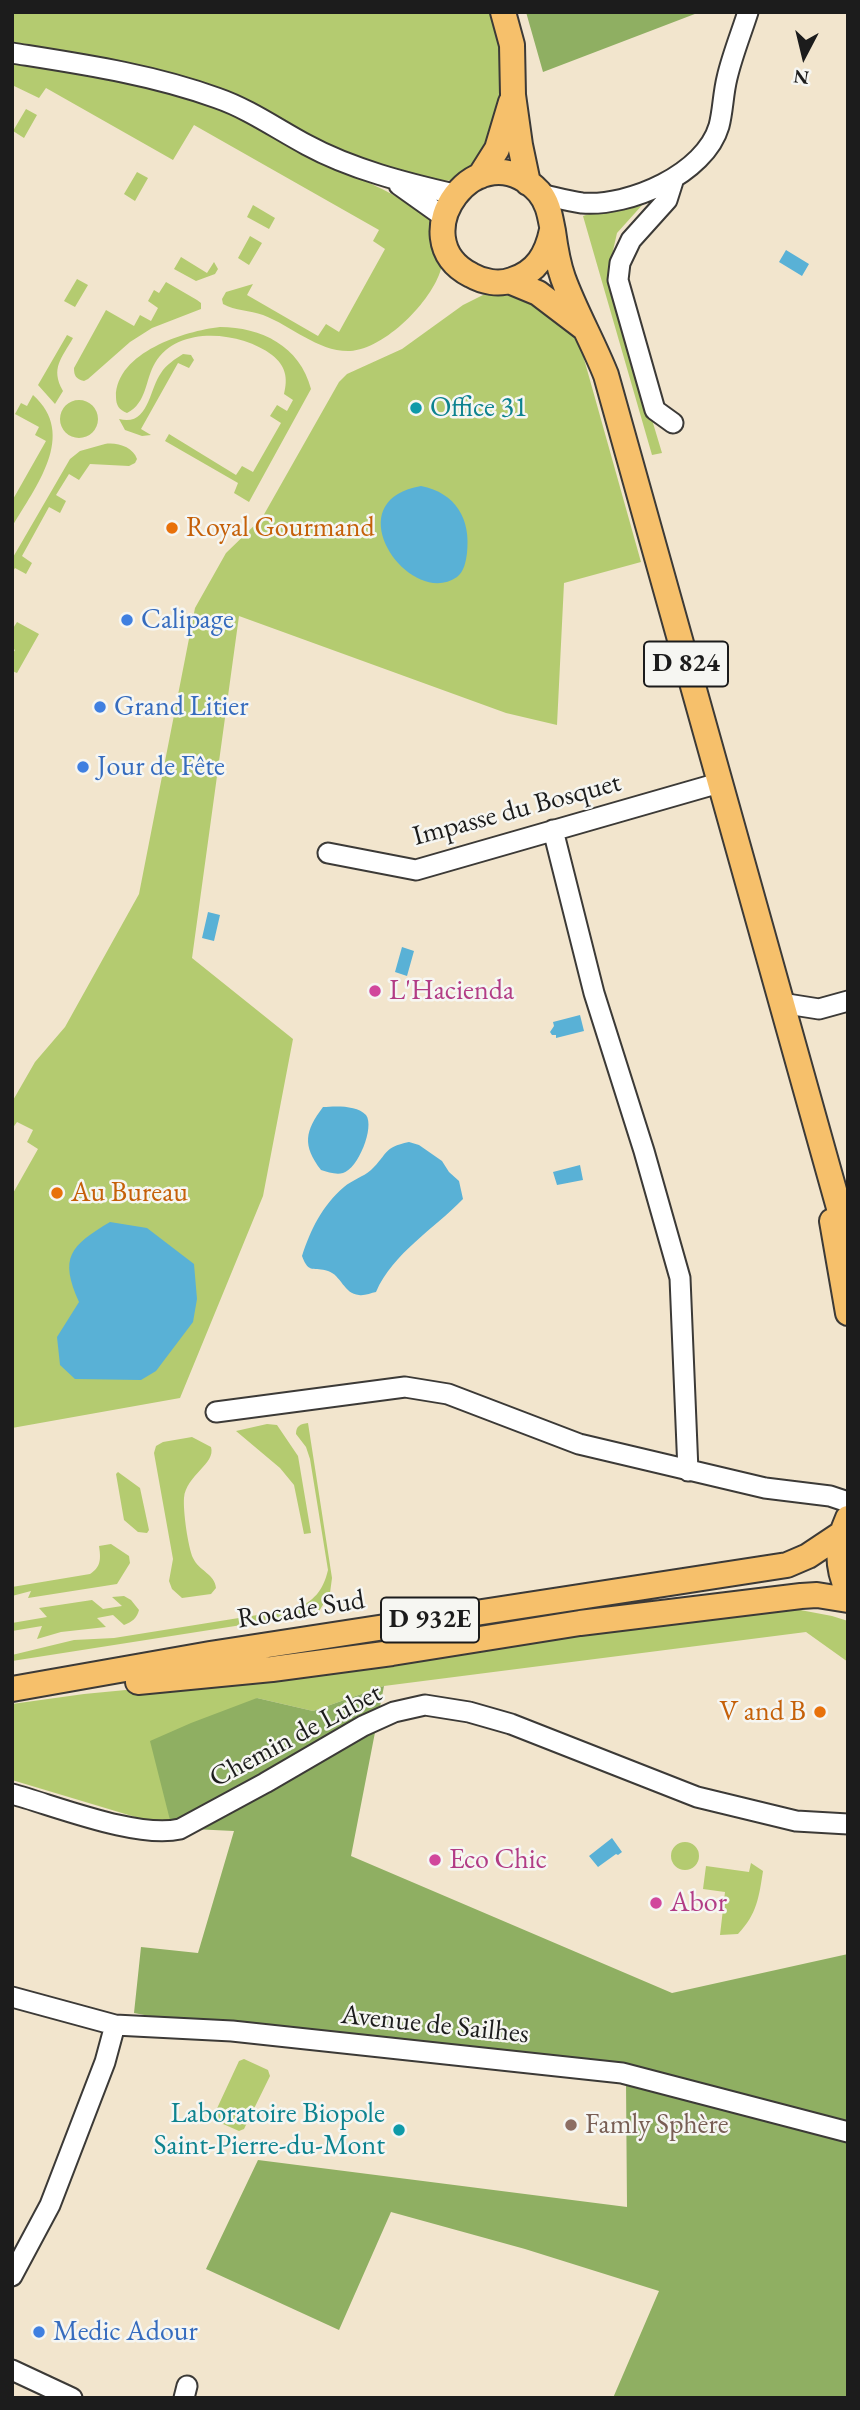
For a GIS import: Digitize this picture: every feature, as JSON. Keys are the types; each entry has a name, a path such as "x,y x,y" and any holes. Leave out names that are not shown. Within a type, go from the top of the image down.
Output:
{"main road":[{"path":"503,12 512,45 513,95 520,145 534,188 549,208 552,230 549,248 540,263 526,275 509,281 478,279 456,264 448,252 443,235 444,217 454,194 470,180 480,176 505,174 534,188"},
{"path":"480,176 497,149 513,95"},
{"name":"D 824","path":"552,230 562,277 606,375 848,1240"},
{"name":"D 824","path":"509,281 538,293 585,328"},
{"name":"D 824","path":"819,1137 848,1313"},
{"path":"844,1526 839,1557 848,1591"},
{"name":"Rocade Sud","path":"12,1692 223,1652 787,1565 808,1556 844,1526"},
{"name":"Rocade Sud","path":"12,1692 272,1669 580,1623 801,1596 817,1595 848,1600"}],"street":[{"path":"534,188 583,203 616,200 674,178 698,160 719,127 727,77 748,12"},
{"path":"12,53 113,69 216,98 257,115 309,146 393,180 454,194"},
{"path":"673,423 655,410 618,280 620,263 631,240 667,200 674,178"},
{"path":"393,180 444,217"},
{"name":"Impasse du Bosquet","path":"328,853 416,870 719,783"},
{"path":"553,830 594,993 644,1151 680,1278 688,1471"},
{"path":"781,1003 819,1009 848,1002"},
{"path":"216,1412 405,1387 448,1394 579,1444 765,1488 830,1496 848,1502"},
{"name":"Chemin de Lubet","path":"12,1794 130,1828 168,1832 180,1829 265,1783 363,1726 394,1712 425,1705 469,1712 511,1724 697,1797 796,1821 848,1824"},
{"name":"Avenue de Sailhes","path":"12,1997 115,2025 232,2031 622,2073 848,2132"},
{"path":"12,2276 50,2205 105,2062 115,2025"},
{"path":"12,2370 72,2398"}],"green space":[{"path":"12,12 496,12 504,77 493,146 460,180 436,181 353,155 315,139 245,98 205,84 12,44"},
{"path":"526,12 700,12 543,72"},
{"path":"12,62 113,80 213,106 242,119 296,151 377,186 413,207 436,228 441,242 442,259 436,282 417,308 392,333 364,348 350,351 316,343 263,315 223,304 222,299 226,292 253,284 247,295 318,336 326,324 339,332 385,249 373,241 379,230 194,125 173,160 46,88 39,98 12,85"},
{"path":"26,109 37,115 24,138 13,131"},
{"path":"137,172 148,178 135,201 124,194"},
{"path":"653,193 617,233 608,273 662,453 652,455 583,216"},
{"path":"253,205 275,218 269,229 247,217"},
{"path":"250,236 262,243 249,265 238,258"},
{"path":"181,257 207,273 214,262 218,269 215,274 196,281 174,269"},
{"path":"77,279 88,285 75,307 64,301"},
{"path":"166,282 201,303 201,309 152,328 130,342 88,379 84,381 77,378 74,368 106,310 134,326 140,315 151,321 158,308 148,301 154,290 159,293"},
{"path":"483,295 527,296 560,319 579,341 641,562 564,583 557,725 506,713 239,616 192,958 293,1039 263,1196 180,1398 12,1428 12,1195 38,1149 27,1142 33,1130 17,1122 12,1129 12,1102 35,1062 65,1027 139,894 195,608 226,553 262,518 339,382 347,374 402,349 463,305"},
{"path":"220,327 250,331 277,342 298,361 311,389 249,502 234,493 238,483 165,441 169,434 236,475 242,466 253,472 281,423 270,416 277,405 287,411 293,400 284,394 285,373 272,355 259,347 228,337 194,337 165,351 155,363 142,397 134,409 124,412 116,400 119,381 127,368 140,356 172,339"},
{"path":"67,335 73,338 59,363 59,383 63,391 55,404 38,385"},
{"path":"183,354 191,355 194,360 189,368 178,363 141,429 151,435 142,436 125,430 119,419 129,420 142,412 161,373"},
{"path":"33,395 46,411 52,427 52,444 41,478 12,527 12,501 46,441 35,435 39,427 15,414 21,403 27,406"},
{"path":"79,400 93,405 98,419 93,433 79,438 65,433 60,419 65,405"},
{"path":"105,444 128,448 137,459 135,463 129,466 90,464 79,480 69,474 56,495 66,501 60,513 49,507 22,556 32,563 26,574 15,568 12,573 12,559 70,459 80,451"},
{"path":"17,622 39,634 17,673 12,671 12,655 15,650 12,648 12,630"},
{"path":"308,1423 332,1578 330,1593 318,1613 12,1661 12,1655 74,1640 114,1638 295,1609 312,1599 323,1584 328,1570 310,1459 306,1447 296,1434 299,1426"},
{"path":"267,1424 277,1425 298,1456 311,1533 304,1534 294,1485 280,1468 236,1431"},
{"path":"192,1437 211,1447 211,1453 186,1490 186,1529 193,1558 213,1579 216,1588 211,1594 182,1598 172,1589 169,1581 173,1559 154,1453 156,1446 163,1442"},
{"path":"118,1472 140,1488 149,1530 147,1533 138,1532 124,1520 116,1474"},
{"path":"111,1544 129,1556 130,1563 117,1584 28,1598 31,1591 12,1596 12,1587 90,1574 99,1562 99,1546"},
{"path":"124,1596 139,1610 134,1619 124,1625 113,1615 97,1618 106,1627 61,1632 37,1639 42,1626 12,1631 12,1623 47,1617 39,1608 92,1600 103,1609 122,1606 112,1597"},
{"path":"795,1609 848,1621 848,1662 806,1632 384,1686 313,1711 257,1698 172,1828 12,1780 12,1704 84,1694 335,1670 612,1629"},
{"path":"384,1686 351,1856 672,1993 848,1954 848,2398 613,2398 659,2291 525,2249 391,2212 339,2330 206,2269 258,2160 627,2207 626,2083 308,2046 134,2013 141,1947 198,1953 234,1831 172,1828 150,1741 257,1698 313,1711"},
{"path":"685,1842 695,1846 699,1856 695,1866 685,1870 675,1866 671,1856 675,1846"},
{"path":"751,1863 763,1871 753,1912 738,1934 720,1935 725,1892 703,1889 706,1866 749,1872"},
{"path":"244,2059 268,2070 270,2076 244,2129 239,2131 214,2120 213,2117 239,2061"}],"water":[{"path":"786,250 809,264 802,276 779,262"},
{"path":"421,486 433,489 452,501 459,509 466,529 468,541 463,569 457,577 438,583 419,579 402,567 388,550 381,530 383,511 395,496"},
{"path":"208,912 220,915 214,941 202,938"},
{"path":"402,947 414,951 407,976 395,972"},
{"path":"580,1015 584,1031 556,1038 556,1035 550,1032 554,1026 553,1022"},
{"path":"323,1107 357,1109 366,1115 368,1121 364,1147 354,1164 343,1173 321,1170 311,1153 309,1131"},
{"path":"409,1142 419,1145 442,1161 459,1181 463,1199 403,1253 383,1278 376,1292 354,1294 332,1273 307,1266 302,1256 305,1246 318,1218 336,1194 371,1170 390,1149"},
{"path":"580,1165 583,1180 557,1185 553,1172"},
{"path":"110,1222 147,1228 194,1264 197,1299 193,1322 156,1371 141,1380 75,1379 60,1365 57,1337 79,1302 70,1274 72,1254 85,1238"},
{"path":"612,1838 622,1852 598,1867 589,1856"}],"place":[{"name":"Office 31","path":"416,408"},
{"name":"Royal Gourmand","path":"172,528"},
{"name":"Calipage","path":"127,620"},
{"name":"Grand Litier","path":"100,707"},
{"name":"Jour de Fête","path":"83,767"},
{"name":"L'Hacienda","path":"375,991"},
{"name":"Au Bureau","path":"57,1193"},
{"name":"V and B","path":"820,1712"},
{"name":"Eco Chic","path":"435,1860"},
{"name":"Abor","path":"656,1903"},
{"name":"Famly Sphère","path":"571,2125"},
{"name":"Laboratoire Biopole Saint-Pierre-du-Mont","path":"399,2130"},
{"name":"Medic Adour","path":"39,2332"}]}
